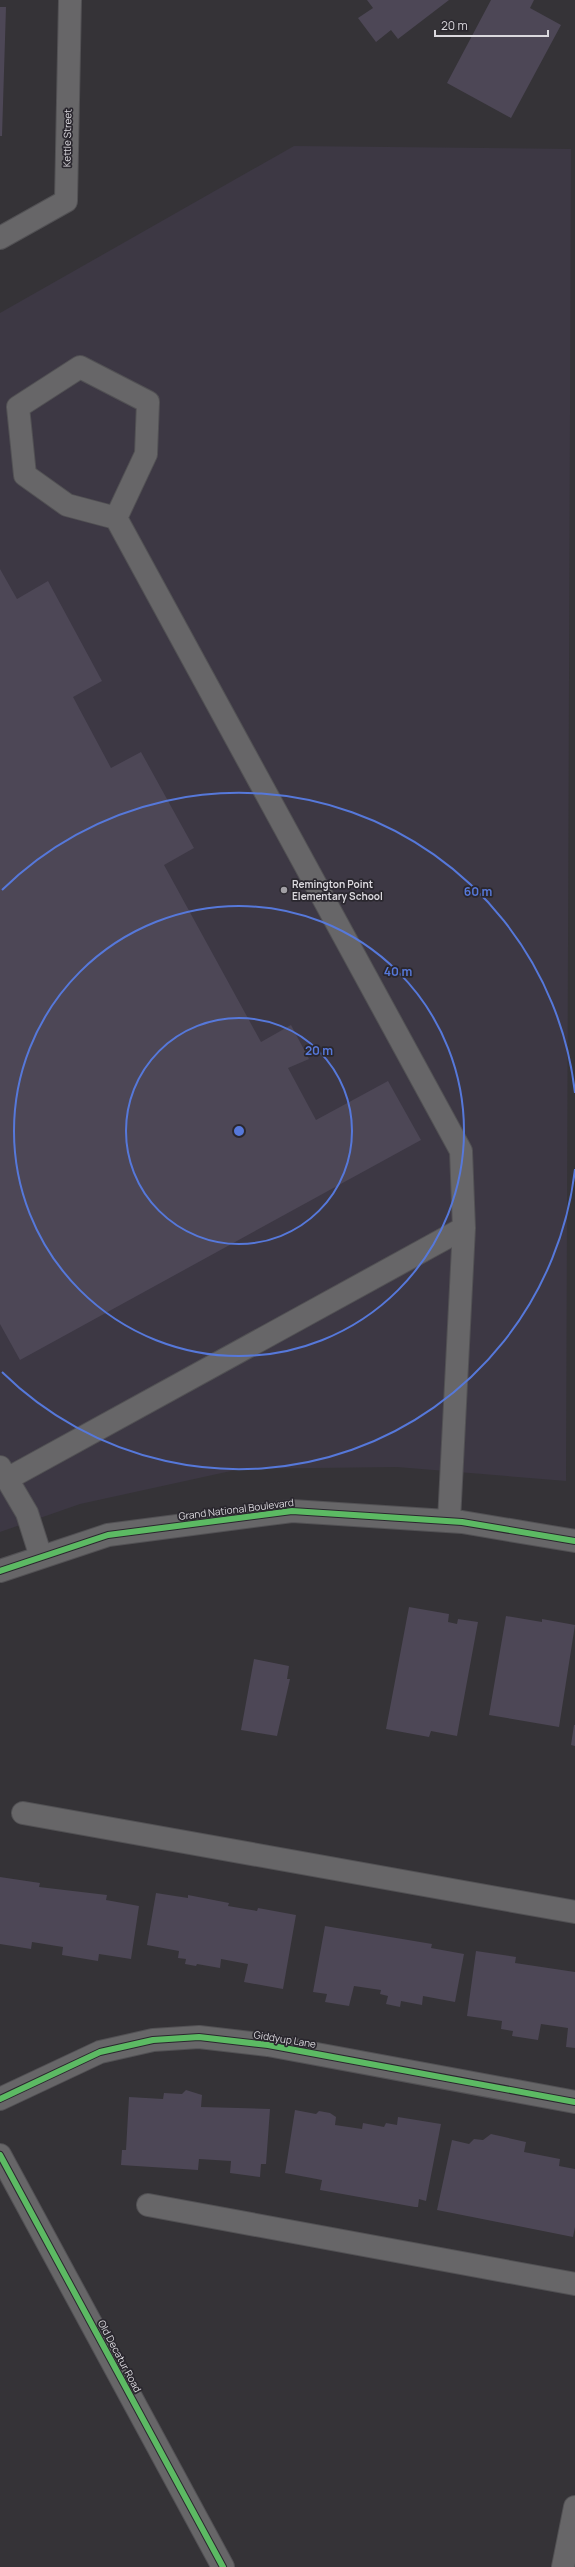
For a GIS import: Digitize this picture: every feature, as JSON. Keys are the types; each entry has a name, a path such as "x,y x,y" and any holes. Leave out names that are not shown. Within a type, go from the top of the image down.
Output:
{"street":[{"name":"Kettle Street","path":"0,238 66,201 70,0"},
{"path":"116,518 146,454 148,402 80,367 18,407 25,475 67,505 116,518 461,1152 464,1228 449,1521"},
{"path":"41,1557 27,1513 4,1473 464,1228"},
{"name":"Grand National Boulevard","path":"0,1571 108,1535 292,1511 449,1521 575,1541"},
{"path":"23,1813 575,1912"},
{"name":"Giddyup Lane","path":"0,2099 100,2052 153,2040 199,2037 268,2045 575,2102"},
{"name":"Old Decatur Road","path":"0,2155 223,2567"},
{"path":"148,2205 575,2284"},
{"path":"563,2567 575,2507"}],"shaded area":[{"name":"Remington Point Elementary School","path":"294,146 571,149 566,1481 397,1467 240,1469 80,1504 0,1532 0,313"}],"building":[{"path":"367,0 449,0 398,39 391,30 376,42 358,18 373,8"},
{"path":"491,0 534,0 530,8 561,25 511,118 447,83"},
{"path":"0,7 6,7 2,136 0,136"},
{"path":"0,569 17,599 48,581 102,681 73,697 111,768 141,752 194,848 164,865 261,1042 291,1025 309,1059 288,1068 316,1120 388,1081 421,1140 20,1360 0,1324"},
{"path":"409,1607 449,1614 448,1622 457,1624 458,1619 478,1622 457,1736 431,1731 429,1737 386,1729"},
{"path":"506,1616 542,1622 542,1619 575,1625 559,1727 489,1715"},
{"path":"254,1659 289,1666 287,1679 290,1679 277,1736 241,1730"},
{"path":"575,1725 575,1746 571,1745"},
{"path":"0,1877 40,1883 39,1887 107,1895 106,1900 139,1906 131,1959 99,1954 98,1961 62,1955 63,1947 32,1942 31,1949 0,1944"},
{"path":"156,1893 188,1898 188,1895 229,1903 228,1906 257,1911 258,1908 296,1915 283,1989 244,1982 248,1964 221,1959 220,1968 197,1964 196,1966 185,1964 186,1959 178,1958 179,1951 147,1945"},
{"path":"325,1926 432,1944 431,1948 464,1954 455,2002 423,1996 422,2005 401,2001 400,2007 386,2004 388,1996 380,1994 381,1990 354,1986 349,2006 325,2002 327,1994 313,1992"},
{"path":"476,1951 516,1957 515,1963 575,1972 575,2048 566,2047 568,2028 541,2024 538,2040 512,2036 513,2031 501,2029 502,2021 467,2016"},
{"path":"186,2090 202,2095 201,2107 270,2109 266,2164 261,2164 260,2177 230,2173 231,2161 199,2159 198,2170 121,2165 122,2150 126,2150 129,2097 163,2099 164,2093 182,2094"},
{"path":"295,2110 316,2114 319,2111 330,2113 336,2117 335,2125 362,2129 363,2123 384,2127 386,2123 397,2125 398,2117 441,2124 426,2201 419,2199 418,2207 415,2207 320,2190 322,2180 285,2173"},
{"path":"491,2134 526,2142 524,2152 560,2159 559,2166 575,2169 575,2227 573,2237 437,2210 452,2140 469,2144 474,2139 483,2140"}],"cycle path":[{"path":"0,1571 108,1535 292,1511 462,1522 575,1541"},
{"path":"0,2099 100,2052 153,2040 199,2037 268,2045 575,2102"},
{"path":"0,2155 223,2567"}],"place":[{"name":"Remington Point Elementary School","path":"284,890"}]}
